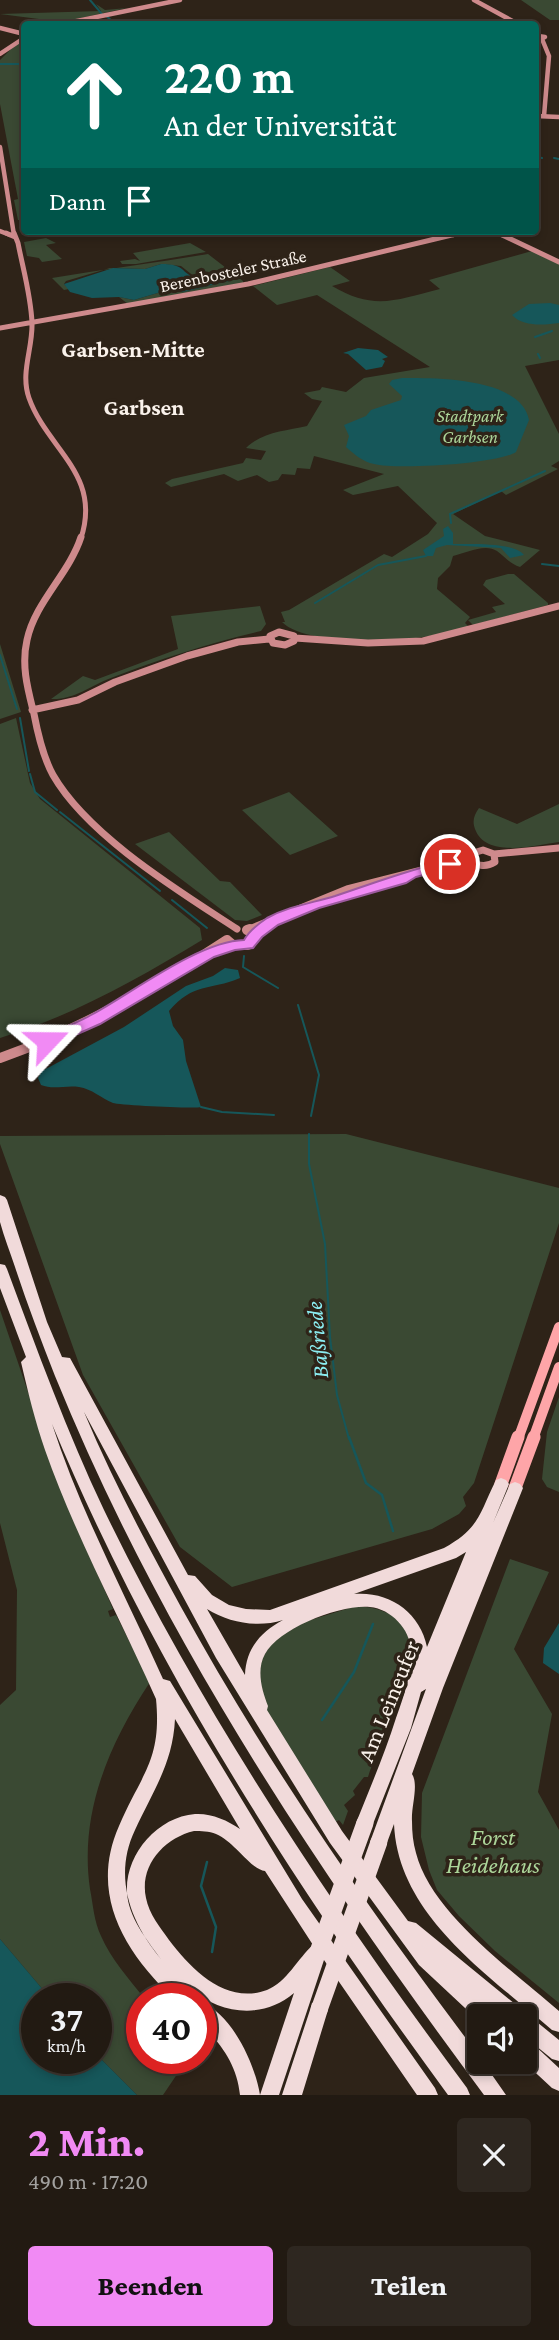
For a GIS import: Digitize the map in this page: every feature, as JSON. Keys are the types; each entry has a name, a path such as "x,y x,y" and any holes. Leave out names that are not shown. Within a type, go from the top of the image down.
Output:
{"highway":[{"path":"0,1200 37,1310 117,1497 151,1566 228,1705 292,1809 361,1911 496,2095"},
{"path":"0,1269 97,1511 187,1683 270,1822 341,1930 460,2095"},
{"path":"37,1310 222,1653 290,1766 383,1904 425,1959 474,2004"},
{"path":"21,1327 32,1381 54,1454 75,1507 163,1699 168,1722 165,1748 157,1774 125,1831 114,1861 114,1879 126,1923 138,1944 170,1983"},
{"name":"Am Leineufer","path":"292,2095 319,2010 379,1842 407,1740 486,1523 508,1486"},
{"name":"Am Leineufer","path":"269,2095 301,1982 318,1952 365,1823 407,1740 508,1486"},
{"path":"164,1546 196,1591 219,1609 241,1617 270,1617 450,1553 468,1542 486,1523"},
{"path":"290,1766 256,1697 252,1680 258,1650 272,1634 310,1615 347,1602 369,1600 395,1609 413,1629 418,1639 419,1662 407,1740 402,1816 410,1863 418,1884 433,1906 461,1936 559,2023"},
{"path":"135,1634 205,1758 296,1905 424,2091"},
{"path":"296,1905 258,1856 239,1838 217,1825 205,1823 177,1828 158,1839 147,1851 137,1876 140,1910 148,1925 174,1963 197,1985 225,1999 255,2003 301,1982"},
{"path":"383,1904 427,1946 499,2004"},
{"path":"217,2028 233,2045 244,2066 250,2095"},
{"path":"537,2035 559,2052"},
{"path":"537,2061 559,2081"}],"main road":[{"name":"Am Leineufer","path":"508,1486 559,1327"},
{"name":"Am Leineufer","path":"508,1486 559,1367"}],"street":[{"path":"77,21 180,0"},
{"path":"474,0 512,21"},
{"path":"0,28 21,34"},
{"path":"539,36 547,43 553,60 542,97 544,116"},
{"path":"0,54 21,38"},
{"path":"539,116 559,117"},
{"path":"0,147 11,218 6,228 16,238 32,323 26,389 40,419 74,464 83,493 85,514 76,552 30,629 24,655 28,692 46,759 68,796 97,825 214,915 232,936 248,944 254,939 251,932"},
{"name":"Berenbosteler Straße","path":"1,328 248,284 453,235"},
{"path":"502,235 559,261"},
{"path":"30,312 59,318"},
{"path":"1,328 23,320 30,312"},
{"path":"1,328 20,329 32,334"},
{"path":"269,639 273,643 285,645 295,638 368,643 410,642 450,635 559,606"},
{"path":"32,710 85,697 123,678 238,642 269,639 274,633 283,632 290,633 295,638"},
{"path":"28,692 38,701 59,705"},
{"path":"471,861 470,854 478,850 495,857 559,848"},
{"path":"0,1058 94,1020 209,954 232,936 251,932 317,904 328,903 411,874 471,861 488,866 495,857"}],"green space":[{"path":"521,0 559,0 559,20 550,20"},
{"path":"96,4 105,10 127,8 67,21 0,14 101,11"},
{"path":"21,43 21,220 18,220 14,200 18,199 0,104 0,60 15,45"},
{"path":"46,238 56,243 46,245 62,259 42,262 39,258 27,256 24,242"},
{"path":"190,243 206,252 136,264 122,264 120,261 140,261 133,253"},
{"name":"Stadtpark Garbsen","path":"532,251 559,264 559,360 525,366 559,434 559,461 551,466 558,469 506,495 501,491 453,514 485,536 540,550 520,567 497,551 487,548 453,556 450,566 438,578 437,589 470,617 465,623 469,627 423,637 346,640 308,634 282,622 285,622 281,612 289,610 384,554 392,557 428,534 437,523 398,486 353,495 343,490 384,474 314,456 310,469 297,468 295,475 282,474 278,480 269,482 257,475 238,481 224,474 171,487 165,483 172,479 243,463 246,458 261,460 266,451 246,448 267,435 307,426 322,401 312,399 304,393 320,390 322,387 346,392 364,378 430,367 317,295 277,305 253,286 330,267 350,281 332,286 360,299 385,301 440,289 429,280"},
{"path":"208,254 243,281 243,284 128,304 119,297 134,300 171,289 183,292 229,281 228,278 195,277 181,266 161,264 145,269 115,268"},
{"path":"104,270 66,281 64,284 69,289 64,290 52,278 72,275"},
{"path":"514,574 548,605 473,625 468,620 496,612 492,607 505,604 483,585 486,580"},
{"path":"260,606 266,624 261,631 148,664 75,695 51,699 83,676 95,680 178,649 171,616"},
{"path":"0,644 21,712 0,719"},
{"path":"16,718 30,783 40,799 200,928 202,940 104,995 53,1019 0,1038 0,724"},
{"path":"289,792 338,836 290,855 242,810"},
{"path":"559,804 559,842 525,847 500,847 481,838 474,826 474,818 479,808 517,824"},
{"path":"169,832 220,881 230,882 262,915 247,921 235,920 135,844"},
{"path":"346,1134 559,1188 559,1223 474,1483 463,1497 466,1506 459,1514 432,1529 232,1587 180,1547 83,1375 0,1144 0,1136"},
{"path":"0,1310 65,1500 113,1609 108,1611 110,1617 116,1615 150,1682 122,1730 100,1780 89,1833 88,1861 90,1889 99,1931 115,1961 132,1983 126,1983 126,2074 177,2074 163,2095 137,2095 112,2070 112,1983 37,1983 0,1939 0,1705 16,1690 17,1590 0,1523"},
{"path":"559,1397 559,1492 547,1487 542,1479 547,1432"},
{"name":"Forst Heidehaus","path":"510,1559 549,1572 514,1649 552,1714 538,1792 559,1830 559,2003 495,1951 437,1890 421,1837 422,1793"},
{"path":"356,1606 388,1613 405,1628 411,1649 408,1674 399,1702 368,1777 364,1777 353,1791 355,1795 344,1805 348,1811 343,1825 339,1820 335,1822 263,1707 257,1666 273,1640 304,1622"}],"water":[{"path":"161,264 179,267 194,277 224,277 229,281 183,292 171,289 134,300 119,297 92,298 70,292 64,284 113,268 145,269"},
{"path":"529,304 559,305 559,323 540,325 522,322 512,315"},
{"path":"358,348 378,350 388,357 382,359 385,361 382,367 366,370 348,354 343,353"},
{"path":"402,378 475,383 510,395 523,406 529,420 516,452 489,460 424,466 386,466 370,463 359,457 346,447 349,436 344,425 366,416 371,410 401,400 402,396 389,384 392,380"},
{"path":"448,526 453,533 453,544 502,546 524,555 510,558 501,548 447,545 436,548 433,556 426,556 423,550 444,536 443,529"},
{"path":"225,968 238,970 240,978 194,991 169,1011 173,1026 183,1040 186,1061 201,1107 118,1104 84,1088 41,1085 38,1078 42,1071 124,1027 186,986 213,976"},
{"path":"559,1623 559,1674 543,1663 544,1648"},
{"path":"0,1939 37,1983 21,1983 21,2074 112,2074 112,2070 137,2095 0,2095"}],"waterway":[{"path":"90,0 102,14"},
{"path":"106,16 112,21"},
{"path":"0,64 21,64"},
{"path":"554,158 559,159"},
{"path":"535,337 552,331"},
{"path":"538,354 540,358"},
{"path":"451,523 450,514 545,471"},
{"path":"315,603 378,565 426,556"},
{"path":"542,564 559,566"},
{"name":"Baßriede","path":"0,655 17,709"},
{"name":"Baßriede","path":"20,718 29,771"},
{"name":"Baßriede","path":"30,774 35,792 57,810"},
{"name":"Baßriede","path":"60,812 160,891"},
{"name":"Baßriede","path":"172,900 207,928"},
{"name":"Baßriede","path":"244,956 243,967 278,988"},
{"name":"Baßriede","path":"298,1005 319,1075 311,1116"},
{"path":"201,1107 222,1112 274,1115"},
{"name":"Baßriede","path":"309,1134 309,1164 325,1244 330,1337 337,1395 349,1439"},
{"name":"Baßriede","path":"349,1437 366,1483 382,1495 393,1531"},
{"name":"Baßriede","path":"322,1720 354,1672 373,1624"},
{"name":"Baßriede","path":"207,1862 201,1886 216,1927 212,1952"}],"district":[{"name":"Garbsen-Mitte","path":"133,349"},
{"name":"Garbsen","path":"144,407"}],"route":[{"path":"47,1041 94,1020 209,954 233,945 243,946 252,942 254,935 273,921 317,904 328,903 411,874 450,864"}]}
